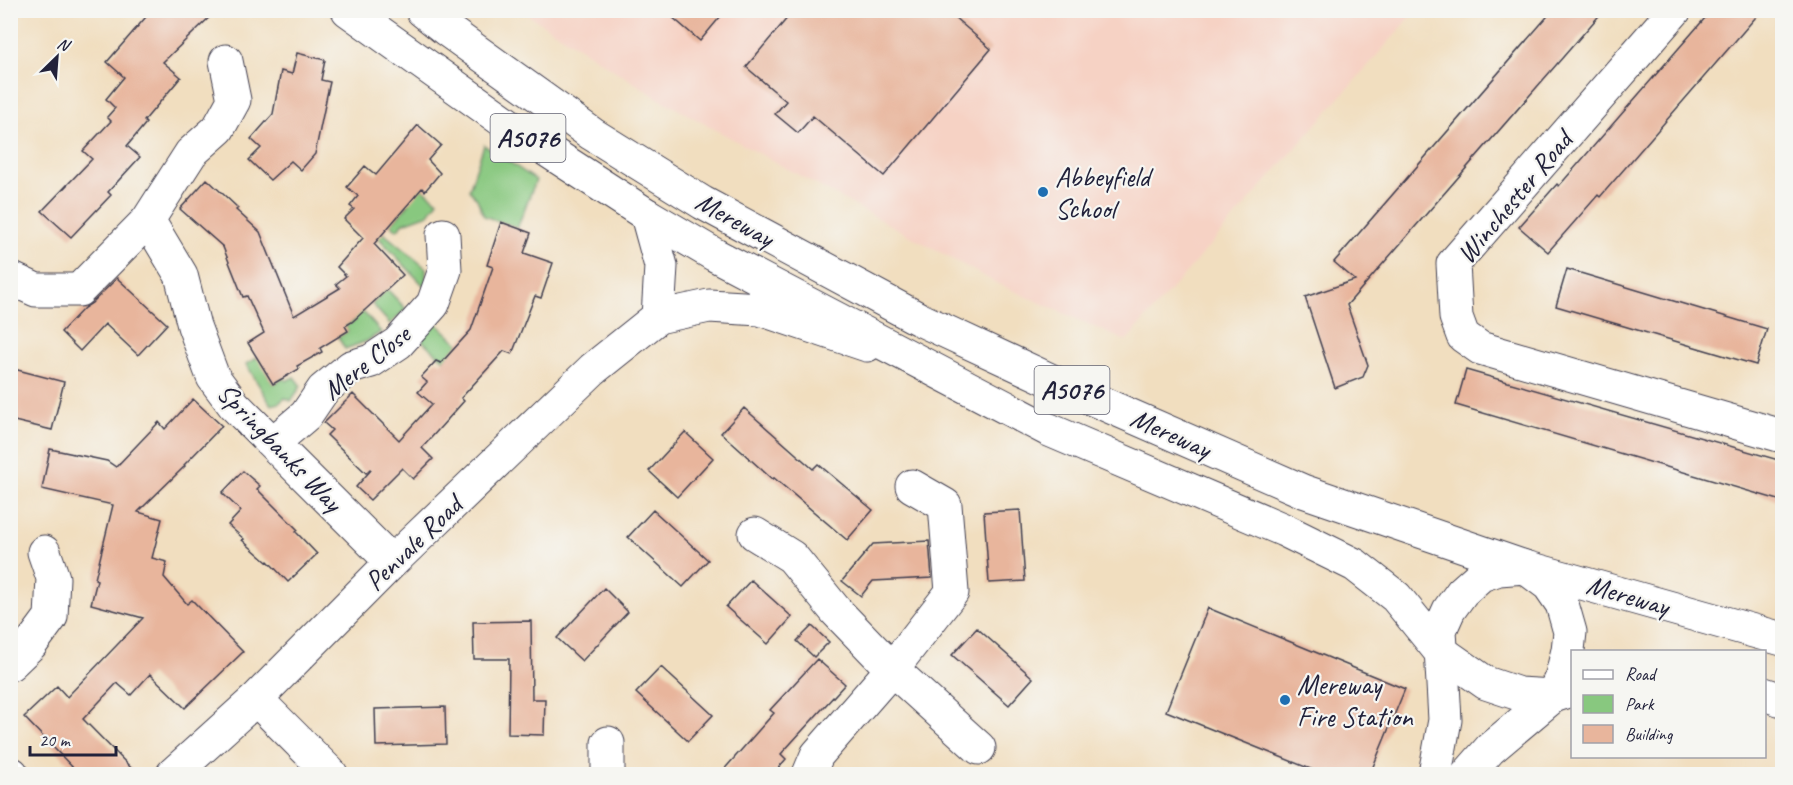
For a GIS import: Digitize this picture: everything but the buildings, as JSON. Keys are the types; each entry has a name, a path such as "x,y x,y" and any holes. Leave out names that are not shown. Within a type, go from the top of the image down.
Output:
{"main road":[{"name":"Mereway","path":"348,10 519,132 647,215 716,255 1047,429 1284,530 1355,565 1396,597 1439,650 1486,683 1519,694 1563,693"},
{"name":"Mereway","path":"422,10 592,134 693,196 920,319 1065,387 1303,491 1525,567 1782,639"},
{"name":"Winchester Road","path":"1675,10 1454,264 1456,317 1463,336 1480,348 1782,436"},
{"path":"10,278 36,290 79,290 148,220 191,153 218,129 234,100 226,61"},
{"path":"647,215 661,266 658,317 709,306 760,309 928,366"},
{"name":"Springbanks Way","path":"148,220 182,274 194,326 213,377 234,405 392,562"},
{"name":"Mere Close","path":"273,443 306,415 323,390 351,367 371,361 398,343 432,304 445,270 443,235"},
{"name":"Penvale Road","path":"173,774 256,699 392,562 593,369 658,317"},
{"path":"809,774 817,755 891,669 952,592 945,505 912,486"},
{"path":"755,534 792,557 836,611 891,669 979,748"},
{"path":"10,664 31,644 51,617 53,578 44,552"},
{"path":"1435,774 1445,720 1444,674 1439,650 1440,630 1449,610 1462,592 1481,576 1499,568 1525,567 1549,585 1562,604 1569,632 1568,650 1562,675 1563,693 1490,749 1468,774"},
{"path":"1766,695 1782,700"},
{"path":"256,699 331,774"}],"shaded area":[{"name":"Abbeyfield School","path":"522,11 1416,11 1126,341 998,284 661,100"}],"green space":[{"path":"484,145 536,180 517,228 484,216 477,199 469,190"},
{"path":"417,184 438,201 429,214 404,223 397,230 391,224 409,204 401,196"},
{"path":"382,232 426,268 426,288 377,236"},
{"path":"387,289 406,309 390,324 372,304"},
{"path":"357,305 381,332 367,341 345,349 338,337 348,331 345,326 356,320 351,311"},
{"path":"435,322 459,344 444,360 420,339"},
{"path":"258,357 273,384 284,378 286,381 294,377 301,386 291,401 285,398 271,405 246,364"}],"place":[{"name":"Abbeyfield School","path":"1043,192"},
{"name":"Mereway Fire Station","path":"1285,700"}]}
